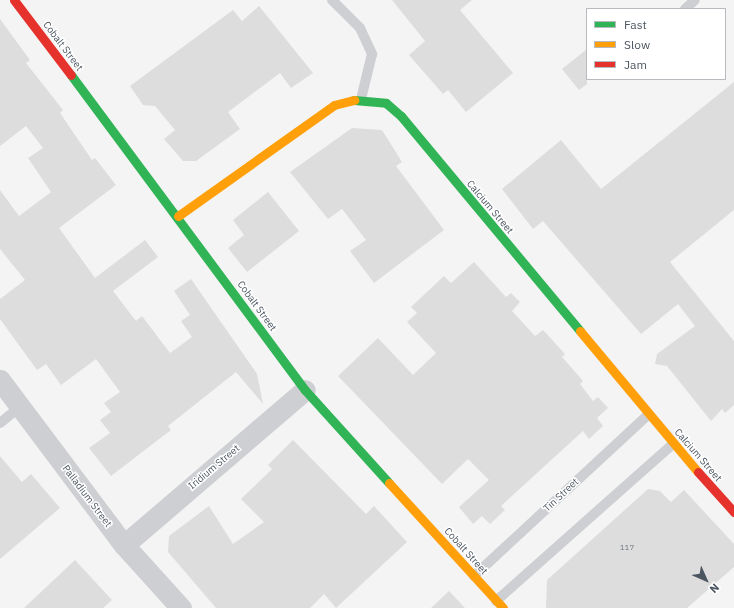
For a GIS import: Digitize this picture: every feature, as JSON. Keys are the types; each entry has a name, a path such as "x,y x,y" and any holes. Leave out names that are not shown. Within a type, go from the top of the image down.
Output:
{"street":[{"name":"Cobalt Street","path":"14,0 178,216 305,390 500,604"},
{"name":"Calcium Street","path":"178,216 307,122 334,105 361,99 386,103 401,116 673,444 734,512"},
{"name":"Palladium Street","path":"0,380 124,545 181,608"},
{"name":"Iridium Street","path":"124,545 305,390"}],"lane":[{"path":"332,0 360,28 372,54 361,99"},
{"path":"686,8 695,0"},
{"path":"0,423 20,407"},
{"name":"Tin Street","path":"474,576 649,414"},
{"path":"500,604 673,444"}],"building":[{"path":"392,0 472,0 460,10 513,73 466,112 448,90 443,94 409,55 425,41"},
{"path":"259,6 313,73 291,88 280,73 228,112 240,129 196,161 183,161 164,139 175,130 155,106 143,105 130,86 233,10 242,21"},
{"path":"0,19 30,60 26,63 63,110 60,113 92,160 95,158 116,185 59,228 95,278 145,240 158,257 113,291 136,321 142,316 170,353 192,337 181,321 190,315 174,291 191,279 257,374 263,404 236,372 168,426 171,430 111,476 89,448 110,433 100,420 111,412 104,403 120,392 96,359 61,385 46,364 37,370 0,319 0,299 25,280 0,249 0,190 19,216 51,192 28,158 43,148 26,126 0,146"},
{"path":"586,50 587,84 579,90 562,69"},
{"path":"734,82 734,210 670,262 734,341 734,405 725,413 722,409 711,421 667,366 655,364 657,354 695,326 678,304 641,334 543,221 533,229 502,189 561,140 601,189"},
{"path":"352,128 382,130 402,162 396,166 444,230 374,283 350,251 366,240 342,209 328,219 290,172"},
{"path":"268,192 299,231 247,272 228,248 244,235 233,220"},
{"path":"474,262 506,297 511,293 520,302 512,311 535,336 543,330 565,354 562,357 583,381 580,384 593,401 598,397 608,408 597,418 603,426 589,439 583,431 501,506 505,510 490,524 482,516 473,524 459,507 489,480 468,459 442,484 338,376 378,338 413,375 436,353 407,322 417,313 411,307 444,276 451,283"},
{"path":"293,440 366,514 374,506 407,542 336,608 324,594 310,608 216,608 168,552 169,536 209,506 233,544 264,522 241,499 272,469 268,465"},
{"path":"0,456 22,482 31,474 60,508 0,559"},
{"path":"648,489 660,491 671,502 684,490 734,544 734,567 687,608 546,608 547,580"},
{"path":"75,560 112,600 103,608 24,608"},
{"path":"449,591 465,608 431,608"}],"traffic: fast":[{"path":"71,75 305,390 389,483"},
{"path":"354,100 386,103 401,116 580,331"}],"traffic: slow":[{"path":"178,216 334,105 354,100"},
{"path":"580,331 698,472"},
{"path":"389,483 503,608"}],"traffic: jam":[{"path":"14,0 71,75"},
{"path":"698,472 734,512"}]}
